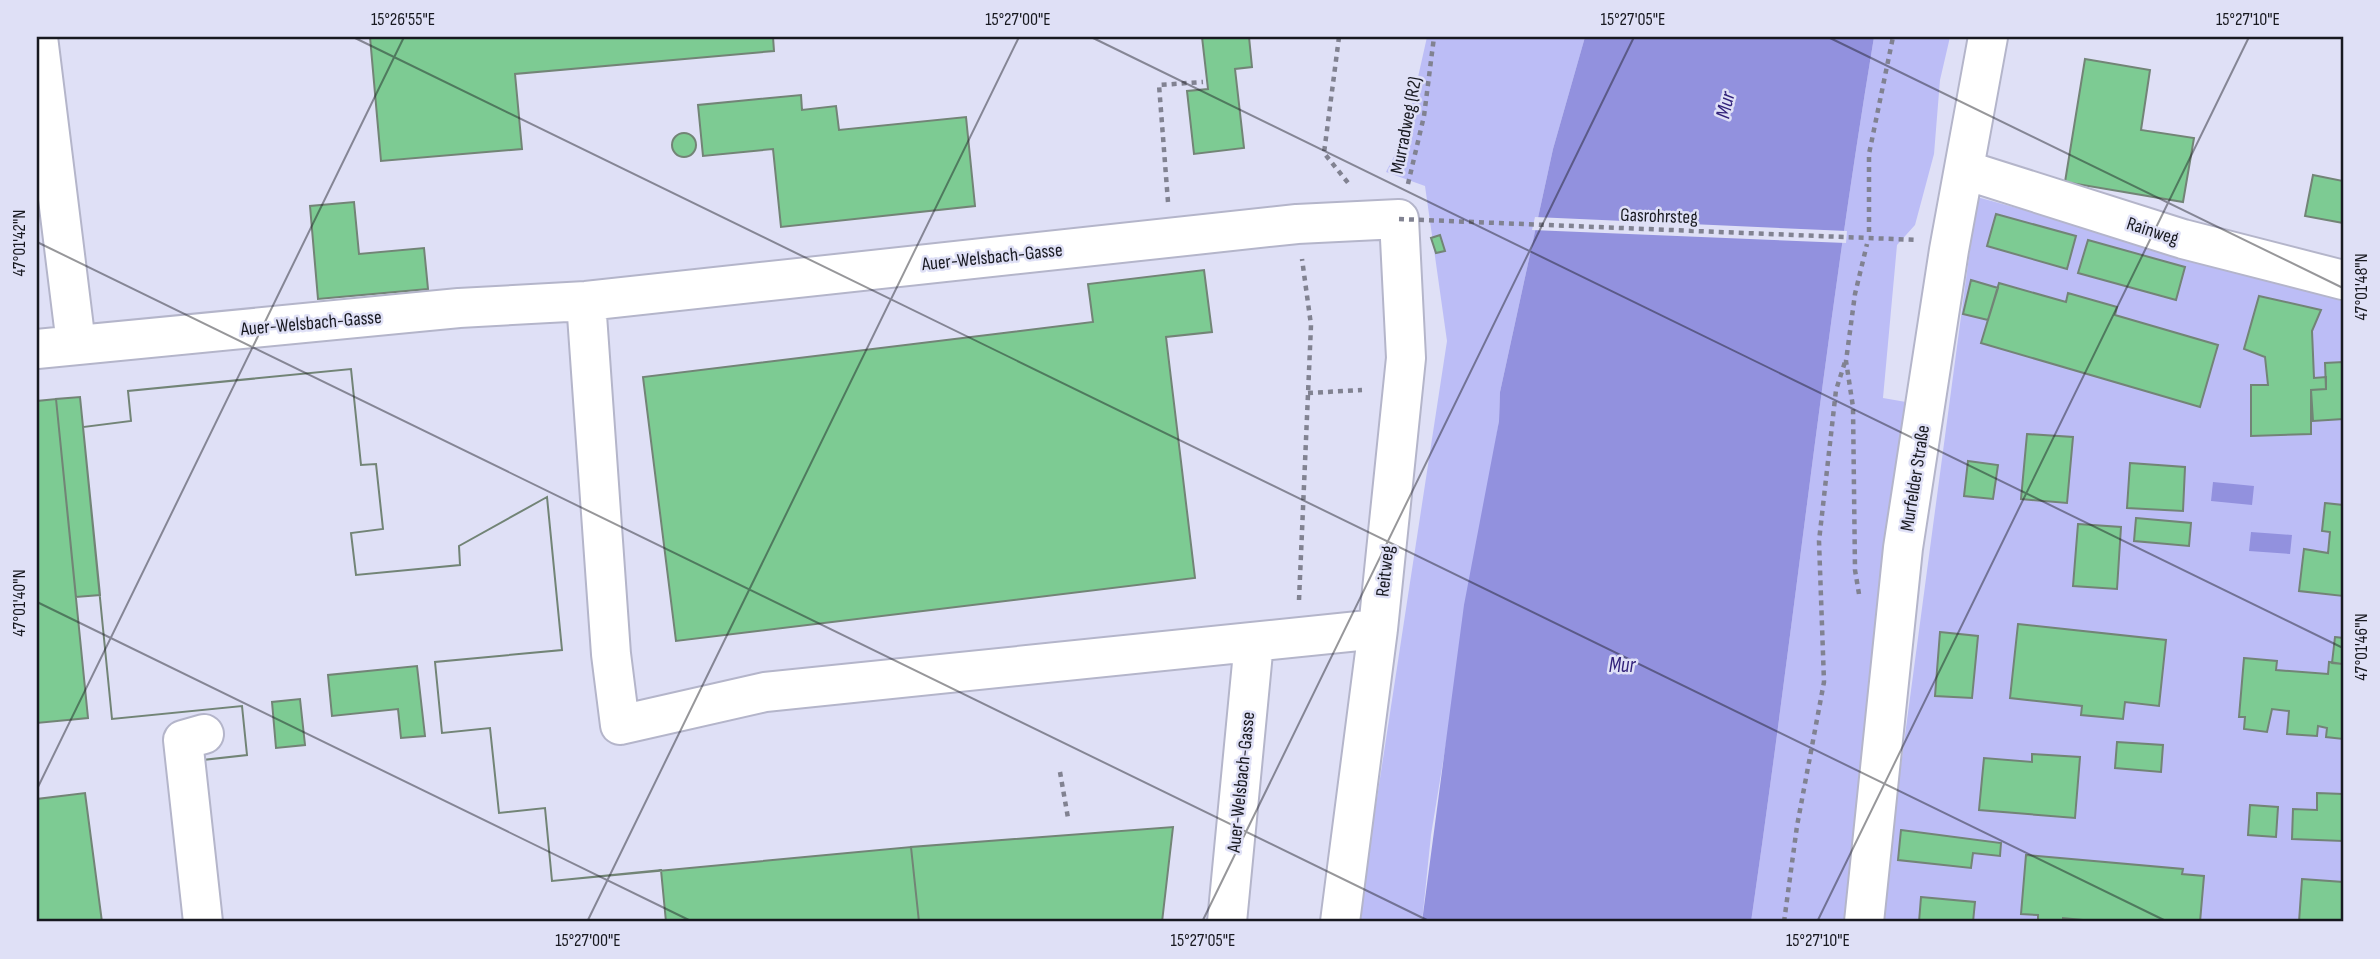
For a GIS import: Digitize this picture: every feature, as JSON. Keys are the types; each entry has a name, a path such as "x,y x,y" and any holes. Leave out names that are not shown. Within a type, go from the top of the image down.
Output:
{"street":[{"path":"38,37 76,344"},
{"name":"Murfelder Straße","path":"1864,922 1903,548 1989,37"},
{"name":"Rainweg","path":"1965,170 2183,239 2343,280"},
{"name":"Auer-Welsbach-Gasse","path":"37,349 459,308 586,301 1297,224 1396,209"},
{"name":"Reitweg","path":"1340,922 1378,629 1406,358 1396,209"},
{"path":"586,301 611,654 620,725 765,692 1378,629"},
{"name":"Auer-Welsbach-Gasse","path":"1227,922 1254,642"},
{"path":"203,922 183,740 204,734"}],"path":[{"path":"1339,37 1324,153 1396,209"},
{"name":"Murradweg (R2)","path":"1396,209 1424,116 1434,37"},
{"path":"1869,232 1869,154 1893,37"},
{"path":"1168,238 1159,85 1203,82"},
{"name":"Gasrohrsteg","path":"1396,209 1917,240"},
{"path":"1297,224 1311,325 1298,638"},
{"path":"1784,922 1797,826 1824,682 1819,541 1836,390 1846,361 1855,294 1867,244"},
{"path":"1846,361 1853,407 1855,570 1861,607"},
{"path":"1308,393 1362,390"},
{"path":"1060,772 1069,818"}],"shaded area":[{"path":"1427,37 1585,37 1553,149 1500,392 1499,421 1431,835 1422,922 1358,922 1447,341 1425,186 1386,172 1405,135"},
{"path":"1874,37 1950,37 1940,80 1934,154 1915,225 1897,245 1883,398 1906,402 1851,922 1751,922 1840,258"},
{"path":"1977,197 2343,298 2343,922 1880,922"}],"water":[{"name":"Mur","path":"1585,37 1874,37 1840,258 1751,922 1422,922 1464,605 1499,421 1500,392 1553,149"},
{"path":"2213,482 2254,486 2252,505 2211,501"},
{"path":"2251,532 2292,535 2290,554 2249,551"}],"pier":[{"path":"1535,217 1847,231 1846,243 1532,230"}],"building":[{"path":"370,37 773,37 774,51 515,74 522,149 381,161"},
{"path":"1202,37 1249,37 1252,67 1235,69 1244,148 1194,154 1187,91 1208,89"},
{"path":"2085,59 2150,70 2141,130 2194,138 2183,202 2065,182"},
{"path":"801,95 802,110 836,106 839,130 966,117 975,206 781,227 773,149 703,156 698,105"},
{"path":"684,133 692,137 696,145 692,153 684,157 676,153 672,145 676,137"},
{"path":"2313,175 2343,181 2343,223 2305,216"},
{"path":"354,202 359,254 424,248 428,289 318,299 310,206"},
{"path":"1996,214 2076,236 2067,269 1987,246"},
{"path":"1440,235 1445,251 1436,253 1431,238"},
{"path":"2088,240 2185,267 2176,300 2078,273"},
{"path":"1204,270 1212,332 1166,337 1195,578 676,641 643,377 1093,322 1088,284"},
{"path":"1971,280 1998,288 1988,320 1963,314"},
{"path":"1999,283 2066,302 2068,293 2117,307 2115,315 2218,345 2200,407 1981,343"},
{"path":"2259,296 2321,310 2312,331 2314,378 2326,377 2326,389 2311,390 2311,434 2251,436 2251,385 2268,385 2265,357 2244,349"},
{"path":"2343,362 2343,419 2313,421 2311,390 2326,389 2325,363"},
{"path":"351,369 361,465 376,464 383,529 351,533 356,575 460,565 459,546 547,497 562,650 435,662 442,733 490,728 499,813 545,808 552,881 661,870 666,922 219,922 203,760 247,755 242,706 112,719 83,427 131,421 128,391","holes":["417,666 425,736 401,738 398,709 332,716 328,675","300,699 305,745 276,748 272,702"]},
{"path":"351,369 361,465 376,464 383,529 351,533 356,575 460,565 459,546 547,497 562,650 435,662 442,733 490,728 499,813 545,808 552,881 911,847 919,922 219,922 203,760 247,755 242,706 112,719 83,427 131,421 128,391"},
{"path":"80,397 100,595 76,597 56,399"},
{"path":"56,399 88,718 37,723 37,401"},
{"path":"2027,434 2073,437 2067,503 2021,499"},
{"path":"1968,461 1998,465 1993,499 1964,496"},
{"path":"2130,463 2185,467 2183,511 2127,508"},
{"path":"2325,503 2343,505 2343,596 2299,591 2304,549 2328,553 2330,532 2322,531"},
{"path":"2136,518 2191,523 2189,546 2134,541"},
{"path":"2078,524 2121,527 2117,589 2073,586"},
{"path":"2018,624 2166,640 2159,706 2125,702 2123,719 2081,715 2082,706 2010,698"},
{"path":"1940,632 1978,636 1972,698 1935,696"},
{"path":"2335,637 2343,638 2343,664 2332,663"},
{"path":"2244,658 2277,661 2276,670 2328,674 2329,662 2343,664 2343,739 2326,737 2327,728 2318,726 2317,736 2287,734 2289,711 2272,709 2267,732 2244,729 2245,717 2239,717"},
{"path":"2117,742 2163,745 2161,772 2115,768"},
{"path":"2032,754 2080,757 2075,818 1979,810 1984,758 2032,762"},
{"path":"85,793 102,922 37,922 37,799"},
{"path":"2317,793 2343,794 2343,841 2292,839 2293,809 2317,810"},
{"path":"2250,805 2278,807 2276,837 2248,835"},
{"path":"1173,827 1162,922 919,922 911,847"},
{"path":"1901,830 2001,843 2000,856 1973,853 1971,868 1898,860"},
{"path":"2026,855 2183,869 2182,874 2204,876 2200,922 2082,922 2063,918 2063,922 2038,922 2038,915 2021,914"},
{"path":"2302,879 2343,882 2343,922 2299,922"},
{"path":"1921,897 1975,902 1973,922 1919,922"}]}
